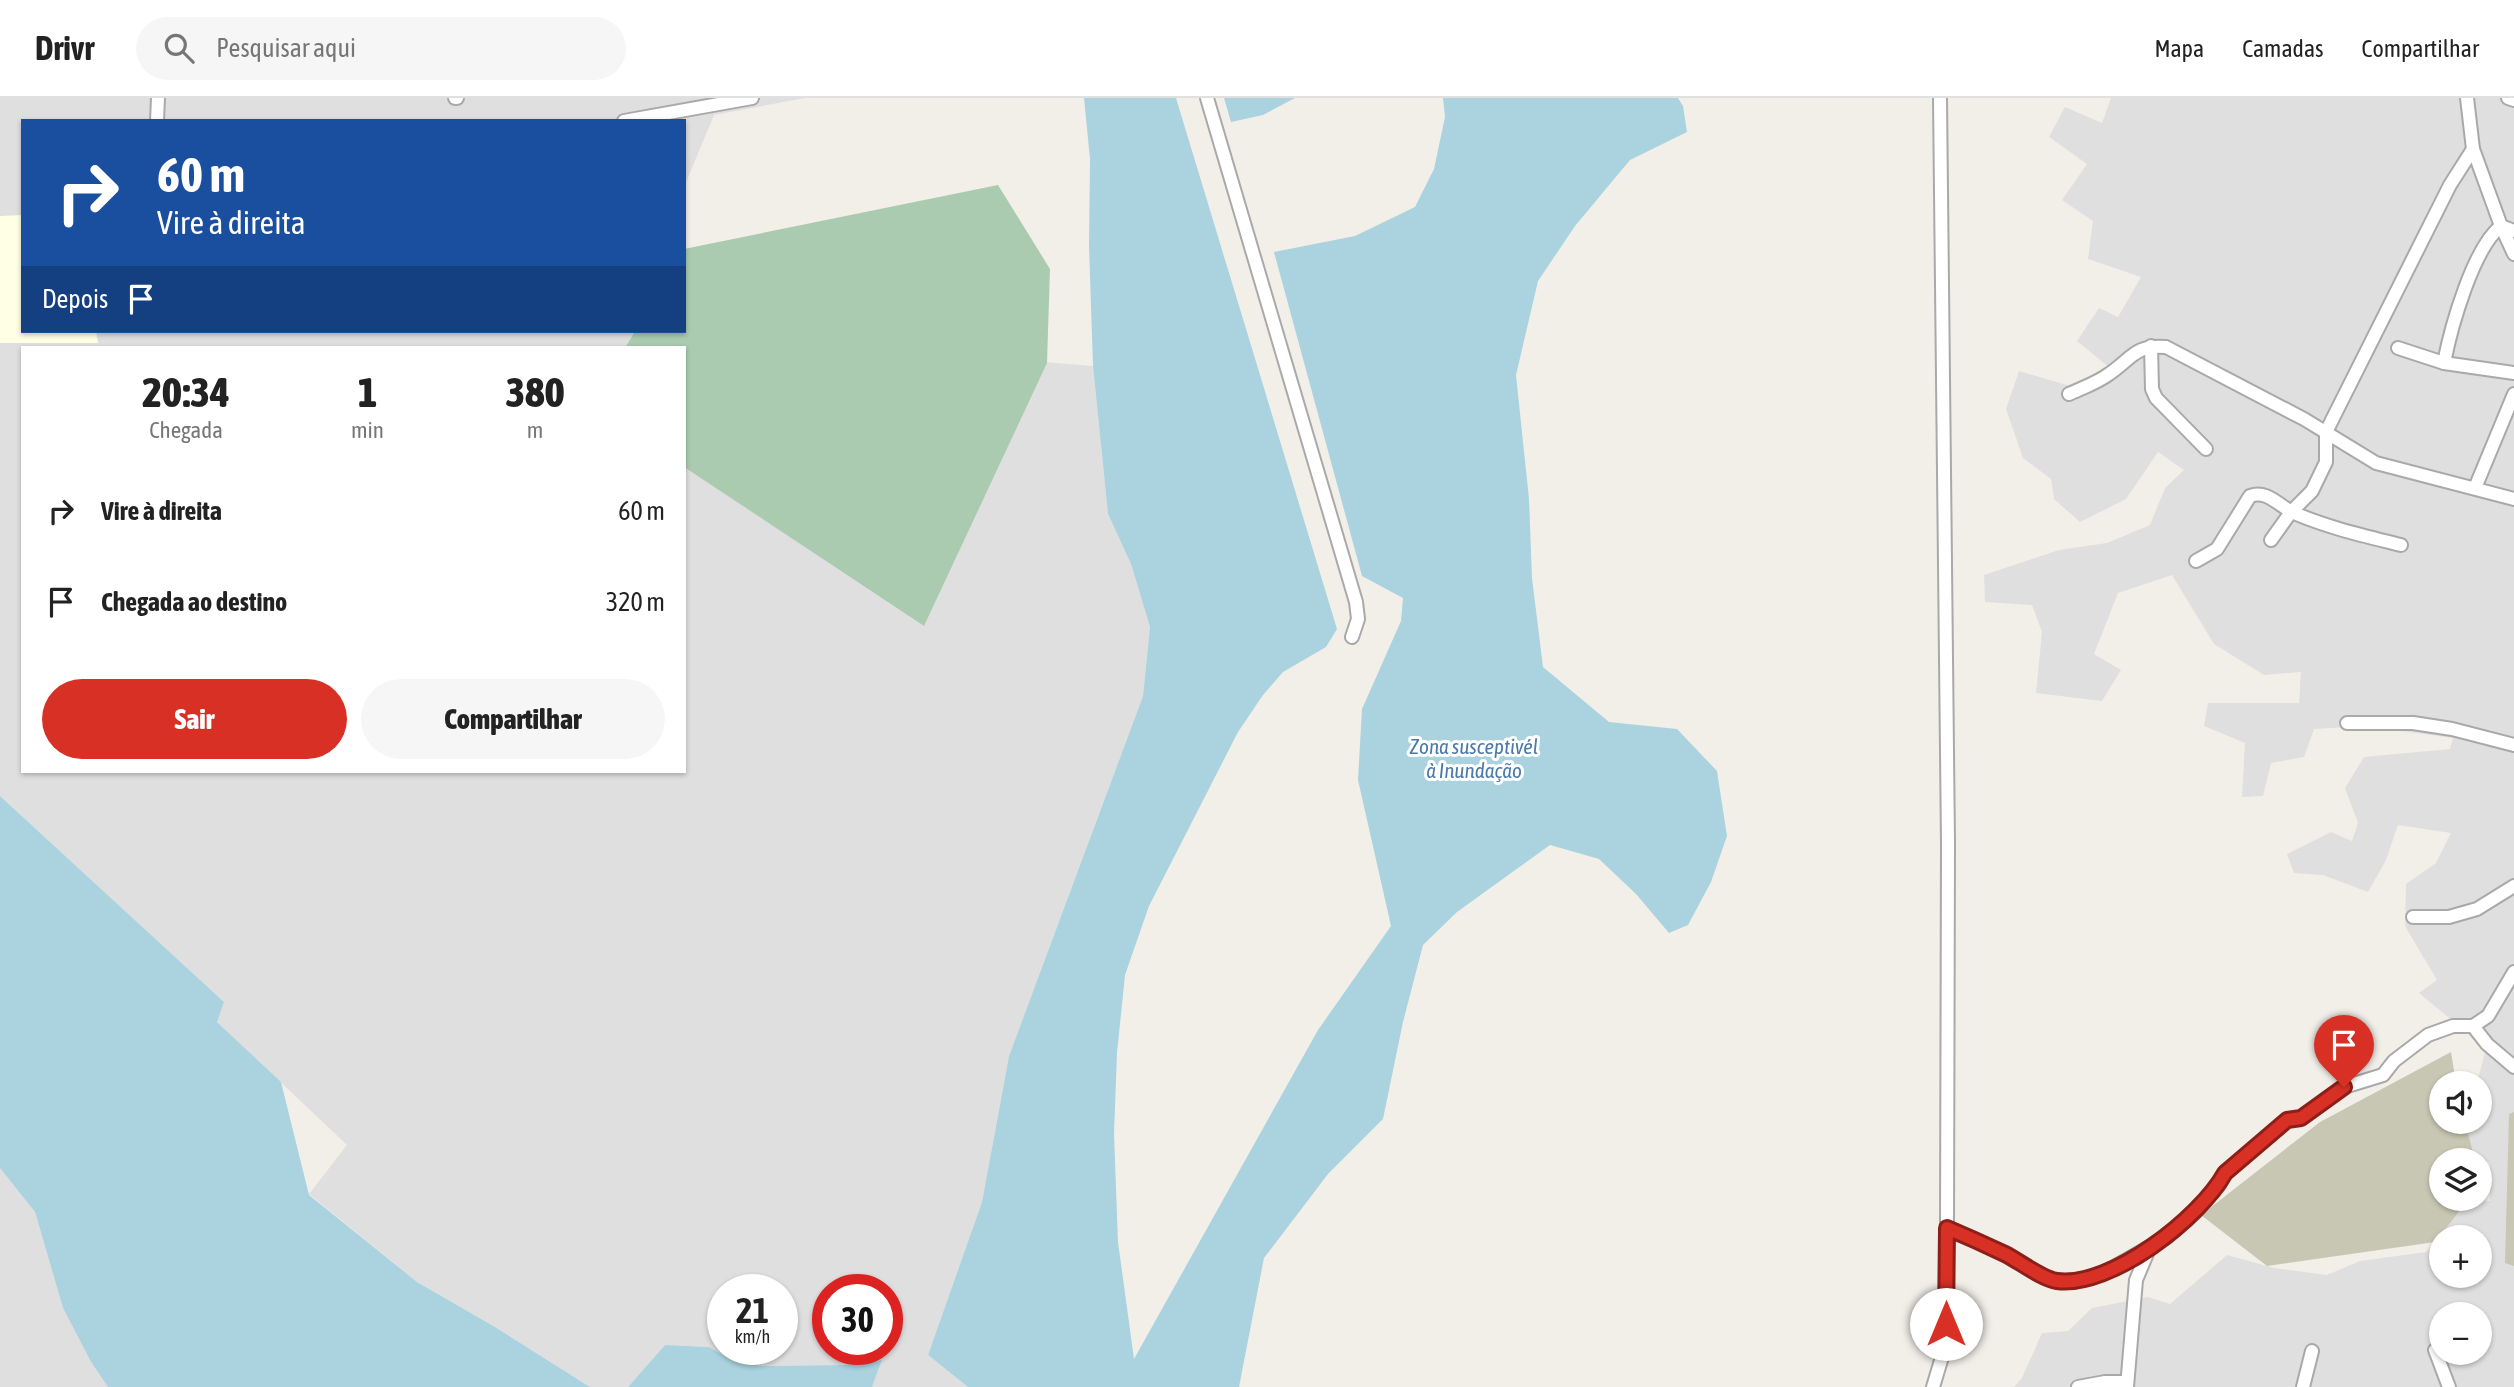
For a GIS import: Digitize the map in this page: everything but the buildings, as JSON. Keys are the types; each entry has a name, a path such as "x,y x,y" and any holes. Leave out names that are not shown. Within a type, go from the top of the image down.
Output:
{"street":[{"path":"157,119 158,98"},
{"path":"634,119 728,100 752,98"},
{"path":"1207,98 1356,602 1358,619 1352,637"},
{"path":"1933,1387 1945,1347 1947,1228 1948,844 1940,98"},
{"path":"2467,98 2473,149 2514,254"},
{"path":"2508,98 2514,100"},
{"path":"2271,540 2291,512 2312,491 2326,461 2326,432 2450,185 2473,149"},
{"path":"2501,226 2514,231"},
{"path":"2444,363 2449,338 2463,297 2487,240 2501,226"},
{"path":"2151,346 2152,388 2156,398 2206,449"},
{"path":"2069,394 2107,376 2140,349 2151,346 2166,347 2385,466 2514,499"},
{"path":"2398,348 2444,363 2514,373"},
{"path":"2475,488 2514,394"},
{"path":"2196,561 2217,549 2250,496 2257,493 2291,512 2328,526 2401,545"},
{"path":"2347,723 2413,723 2452,729 2514,745"},
{"path":"2413,917 2449,917 2477,909 2514,886"},
{"path":"1947,1228 2054,1281 2075,1282 2109,1270 2167,1237 2219,1185 2225,1173 2287,1120 2301,1118 2344,1087 2383,1075 2394,1061 2427,1035 2453,1026 2473,1026 2488,1016 2514,972"},
{"path":"2473,1026 2487,1044 2514,1067"},
{"path":"2078,1387 2105,1382 2127,1384 2136,1280 2149,1249"},
{"path":"2303,1387 2312,1351"},
{"path":"2441,1365 2449,1387"}],"shaded area":[{"path":"0,98 805,98 714,115 686,182 686,119 21,119 21,333 634,333 626,346 21,346 21,773 686,773 686,468 924,626 1044,362 1093,366 1108,514 1131,564 1150,627 1143,696 1009,1056 982,1202 928,1355 968,1387 872,1387 880,1365 903,1365 903,1274 812,1274 812,1365 846,1365 761,1366 757,1365 798,1365 798,1274 707,1274 707,1347 665,1345 628,1387 590,1387 417,1282 309,1194 347,1145 216,1021 224,1002 0,796"},
{"path":"2111,98 2514,98 2514,1387 2014,1387 2022,1378 2042,1333 2068,1331 2092,1308 2148,1297 2170,1304 2227,1255 2274,1268 2327,1275 2360,1261 2426,1252 2429,1249 2429,1288 2492,1288 2492,1225 2446,1225 2450,1211 2492,1211 2492,1148 2462,1148 2465,1134 2492,1134 2492,1071 2480,1071 2485,1052 2466,1032 2419,993 2437,980 2405,926 2406,884 2436,863 2451,833 2398,825 2386,860 2368,892 2323,875 2294,873 2287,854 2331,832 2352,841 2358,823 2345,788 2364,757 2450,749 2453,738 2365,726 2314,729 2304,757 2271,763 2263,796 2242,797 2245,743 2204,726 2208,703 2299,703 2301,672 2264,675 2214,644 2172,575 2118,593 2094,654 2121,670 2102,701 2036,693 2042,632 2032,605 1985,602 1984,575 2059,550 2107,543 2150,525 2165,488 2184,470 2158,452 2126,499 2080,522 2054,499 2051,479 2023,458 2006,409 2019,371 2070,386 2110,368 2077,341 2099,308 2118,317 2141,277 2088,259 2093,221 2062,200 2087,164 2049,137 2065,107 2102,123"},
{"path":"998,185 1050,269 1047,363 924,626 686,468 686,346 626,346 634,333 686,333 686,249"},
{"path":"21,215 21,333 96,333 98,343 0,343 0,216"},
{"path":"2451,1052 2454,1071 2429,1071 2429,1134 2468,1134 2472,1148 2429,1148 2429,1211 2460,1211 2448,1225 2429,1225 2429,1243 2267,1266 2201,1215 2320,1122"},
{"path":"2514,1112 2514,1266 2505,1263 2509,1114"},
{"path":"0,1168 35,1212 63,1308 91,1362 108,1387 0,1387"}],"water":[{"name":"Zona susceptivél à Inundação","path":"1084,98 1176,98 1337,629 1326,647 1283,672 1263,695 1238,732 1149,906 1125,975 1117,1053 1114,1134 1118,1242 1134,1359 1318,1030 1391,926 1358,780 1362,709 1401,621 1403,598 1362,576 1274,252 1355,236 1415,207 1434,169 1445,117 1443,98 1678,98 1683,106 1687,132 1630,160 1575,226 1538,281 1516,375 1529,499 1532,578 1543,667 1609,722 1677,729 1717,771 1727,836 1711,882 1688,925 1669,933 1636,894 1599,859 1550,845 1457,912 1423,945 1403,1022 1383,1119 1328,1174 1264,1258 1239,1387 968,1387 928,1355 982,1202 1009,1056 1143,696 1150,627 1131,564 1108,514 1093,366 1089,246 1090,159"},
{"path":"1224,98 1295,98 1263,115 1231,122"},
{"path":"0,796 224,1002 217,1022 281,1082 309,1195 417,1282 590,1387 108,1387 91,1362 63,1308 35,1212 0,1168"},
{"path":"665,1345 707,1347 707,1365 880,1365 872,1387 628,1387"}],"route":[{"path":"1946,1324 1947,1228 2054,1281 2075,1282 2109,1270 2167,1237 2219,1185 2225,1173 2249,1152 2287,1120 2301,1118 2344,1087"}]}
